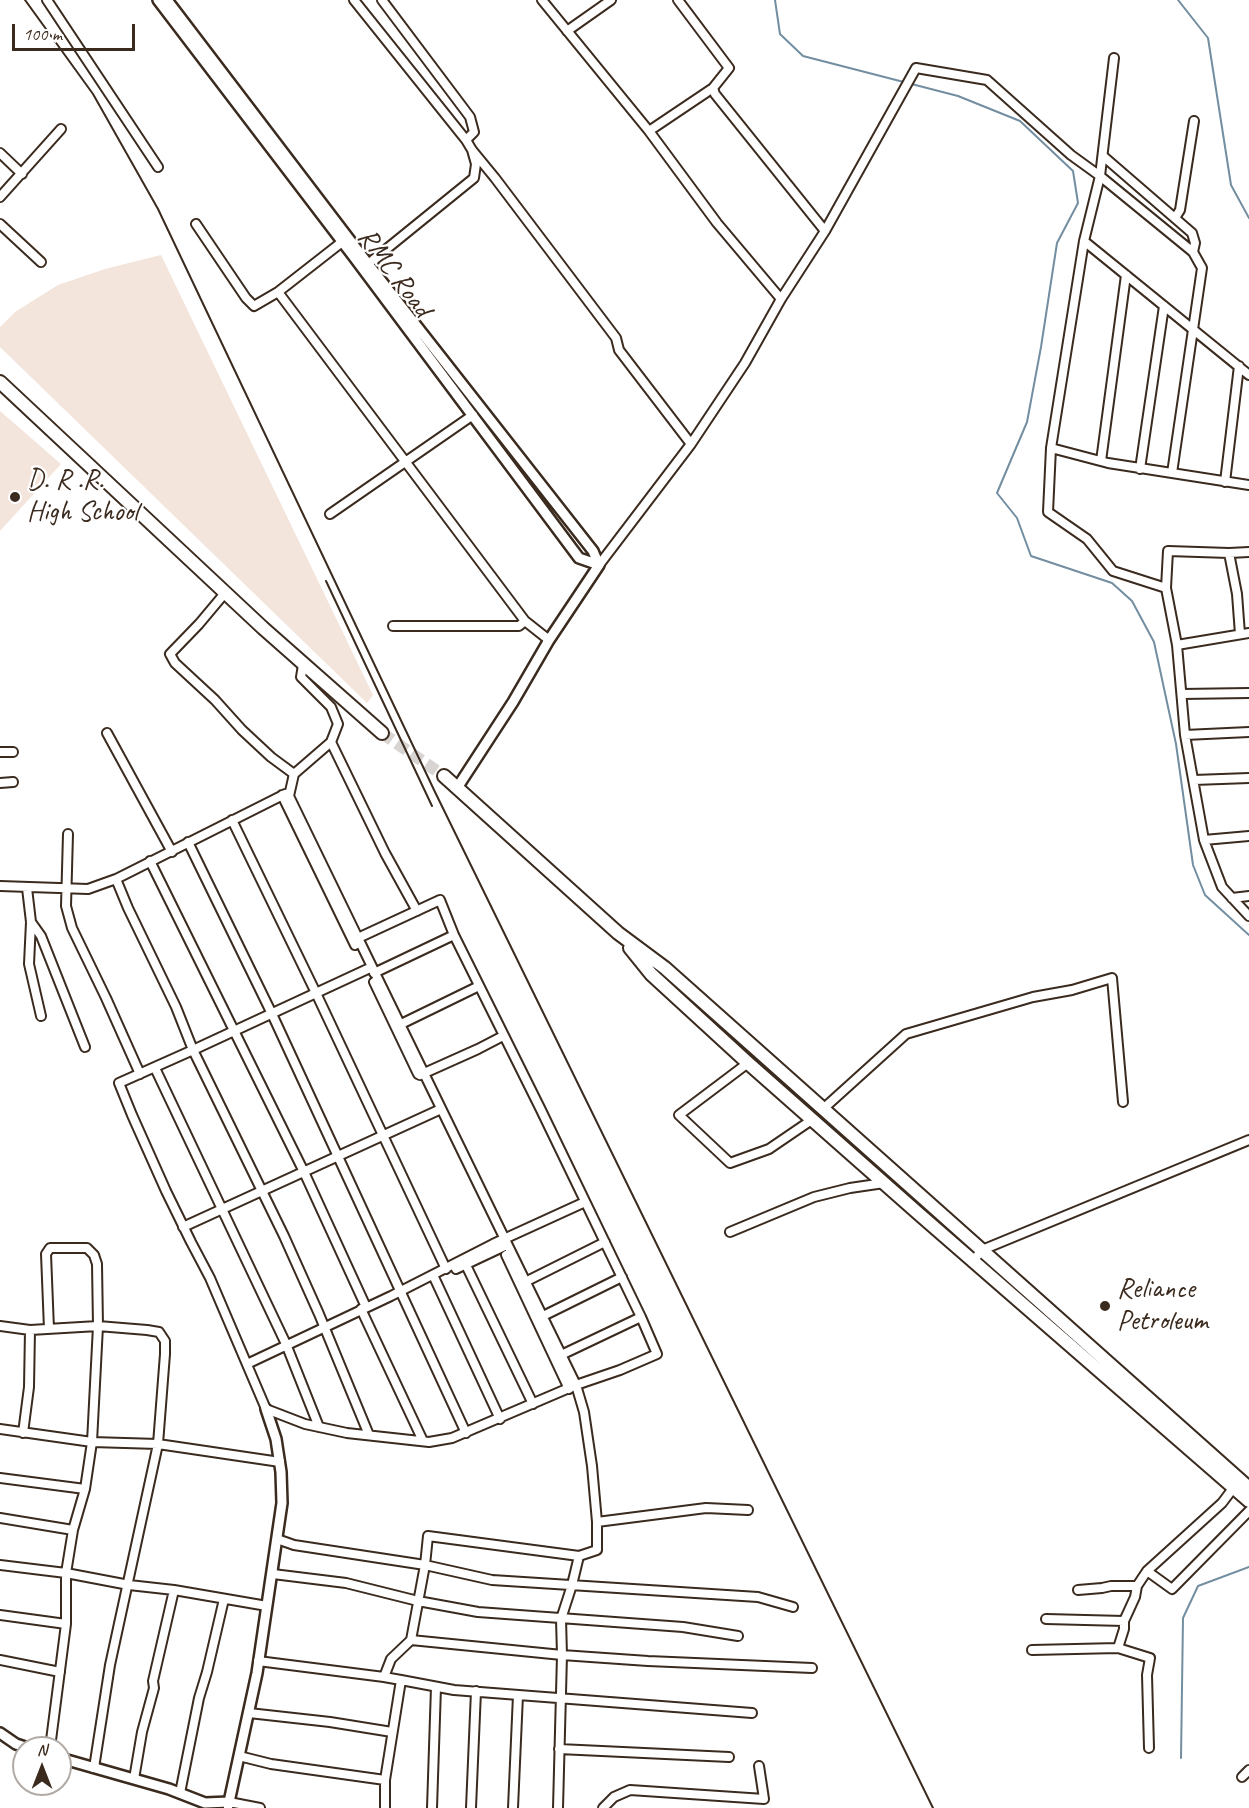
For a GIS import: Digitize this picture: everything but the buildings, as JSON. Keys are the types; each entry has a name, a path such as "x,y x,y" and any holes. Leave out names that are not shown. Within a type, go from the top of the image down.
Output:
{"main road":[{"path":"0,382 303,665 382,733"},
{"path":"444,776 618,933 665,968 1249,1488"},
{"path":"618,933 651,974 748,1063 1249,1501"},
{"path":"808,1115 813,1101"}],"street":[{"path":"47,0 158,167"},
{"name":"RMC Road","path":"158,0 579,558 599,565"},
{"name":"RMC Road","path":"167,0 368,264 592,551 599,565"},
{"path":"354,0 495,178 616,338 619,350 690,444"},
{"path":"382,0 470,117 474,132 466,140"},
{"path":"542,0 649,131 717,223 781,299"},
{"path":"567,31 611,0"},
{"path":"649,131 713,88 729,68 678,0"},
{"path":"1114,58 1100,176 1084,241 1051,448 1048,512 1087,539 1113,571 1166,588"},
{"path":"457,788 513,702 549,640 599,565 690,444 745,363 781,299 825,231 916,68 987,80 1071,155 1193,252 1202,268 1172,473"},
{"path":"713,88 715,94 825,231"},
{"path":"1175,218 1180,210 1194,121"},
{"path":"0,197 61,129"},
{"path":"368,264 474,178 476,164 472,150"},
{"path":"0,153 21,174"},
{"path":"1103,156 1192,233 1195,243 1193,252"},
{"path":"0,224 41,262"},
{"path":"196,224 246,298 254,306 278,292 342,242"},
{"path":"1084,241 1249,375"},
{"path":"1101,461 1126,275"},
{"path":"278,292 525,621 549,640"},
{"path":"1140,469 1164,306"},
{"path":"1224,482 1239,366"},
{"path":"330,514 473,416"},
{"path":"1051,448 1140,469 1249,485"},
{"path":"1249,552 1229,554 1168,551 1166,588 1177,645 1185,735 1204,840 1222,887 1249,916"},
{"path":"1229,554 1238,594 1240,634"},
{"path":"225,593 170,654 175,663 215,700 242,730 294,774"},
{"path":"393,626 519,626 525,621"},
{"path":"1177,645 1249,633"},
{"path":"0,886 88,889 116,879 172,852 288,792 294,774 331,742 338,724 331,707 301,677 303,665"},
{"path":"1182,694 1249,693"},
{"path":"1185,735 1249,732"},
{"path":"106,733 172,852"},
{"path":"331,742 385,853 417,911"},
{"path":"0,752 13,752"},
{"path":"294,774 289,796 355,939"},
{"path":"1194,780 1249,778"},
{"path":"0,783 13,782"},
{"path":"282,795 371,969 573,1387 586,1423 592,1466 597,1550 579,1556 428,1536 411,1641 391,1659 384,1677"},
{"path":"232,820 446,1269"},
{"path":"68,834 66,906 72,928 140,1074"},
{"path":"1204,840 1249,836"},
{"path":"188,842 272,1014 466,1433"},
{"path":"150,861 304,1172 363,1310 423,1441"},
{"path":"116,879 176,1007 193,1050 284,1236 369,1436"},
{"path":"27,888 31,922 29,964 42,1016"},
{"path":"1232,897 1249,896"},
{"path":"266,1409 305,1424 347,1433 423,1441 452,1438 657,1354 622,1277 454,935 440,900 355,939"},
{"path":"31,922 41,936 85,1047"},
{"path":"228,1805 249,1713 273,1574 282,1503 280,1462 276,1439 266,1409 248,1366 210,1278 147,1150 119,1083 316,993 454,935"},
{"path":"823,1109 906,1034 1033,997 1072,990 1112,978 1123,1102"},
{"path":"398,1026 479,986"},
{"path":"421,1074 503,1036"},
{"path":"748,1063 679,1115 730,1163 769,1149 808,1115"},
{"path":"154,1068 287,1346 319,1427"},
{"path":"183,1227 439,1110"},
{"path":"973,1261 982,1250 1249,1140"},
{"path":"730,1232 814,1197 884,1183"},
{"path":"248,1366 585,1202"},
{"path":"522,1283 604,1242"},
{"path":"49,1329 46,1254 50,1248 87,1248 94,1255 97,1264 99,1326 92,1442 85,1489 73,1530 66,1573 66,1624 52,1736"},
{"path":"434,1276 464,1262"},
{"path":"464,1262 533,1404"},
{"path":"434,1276 501,1419"},
{"path":"539,1318 622,1277"},
{"path":"558,1356 641,1317"},
{"path":"0,1326 30,1330 99,1326 159,1332 165,1341 158,1444 110,1665 94,1768"},
{"path":"23,1433 29,1387 30,1330"},
{"path":"0,1429 92,1442 158,1444 280,1462"},
{"path":"0,1478 85,1489"},
{"path":"1118,1648 1124,1621 1135,1597 1137,1586 1147,1571 1222,1503 1234,1487"},
{"path":"597,1522 706,1508 748,1510"},
{"path":"1147,1571 1172,1589 1249,1511"},
{"path":"0,1518 73,1530"},
{"path":"277,1539 294,1545 425,1565 492,1580 759,1597 793,1607"},
{"path":"558,1808 562,1699 561,1619 579,1556"},
{"path":"0,1564 267,1606"},
{"path":"273,1574 345,1583 418,1601 478,1612 683,1627 738,1636"},
{"path":"1078,1590 1137,1586"},
{"path":"134,1779 142,1732 154,1688 153,1682 174,1590"},
{"path":"180,1793 199,1698 224,1599"},
{"path":"0,1615 66,1624"},
{"path":"1046,1619 1124,1621"},
{"path":"411,1641 648,1661 812,1668"},
{"path":"1032,1650 1118,1648 1150,1658 1147,1675 1149,1748"},
{"path":"0,1660 60,1672"},
{"path":"258,1661 384,1677 454,1690 752,1713"},
{"path":"385,1808 385,1780 401,1680"},
{"path":"432,1808 436,1687"},
{"path":"471,1808 476,1691"},
{"path":"513,1808 519,1695"},
{"path":"249,1713 392,1732"},
{"path":"559,1749 729,1757"},
{"path":"239,1756 271,1764 385,1780"},
{"path":"72,1762 180,1793 205,1803 260,1808"},
{"path":"603,1808 614,1797 630,1790 764,1799 759,1766"},
{"path":"1242,1777 1249,1770"}],"shaded area":[{"path":"161,255 373,695 367,703 0,347 0,327 15,312 58,285 105,269"},
{"name":"D. R .R. High School","path":"0,411 61,464 0,531"}],"waterway":[{"path":"775,0 780,34 803,56 958,96 1020,121 1073,171 1078,203 1057,243 1027,422 997,493 1017,518 1031,556 1112,583 1132,601 1154,642 1176,744 1193,865 1205,895 1249,935"},
{"path":"1178,0 1208,38 1231,185 1249,218"},
{"path":"1181,1758 1183,1618 1198,1586 1249,1567"}],"tunnel":[{"path":"382,733 444,776"}],"railway":[{"path":"25,0 93,94 158,209 435,792 933,1808"},
{"path":"326,581 432,806"}],"place":[{"name":"D. R .R. High School","path":"15,497"},
{"name":"Reliance Petroleum","path":"1105,1306"}]}
